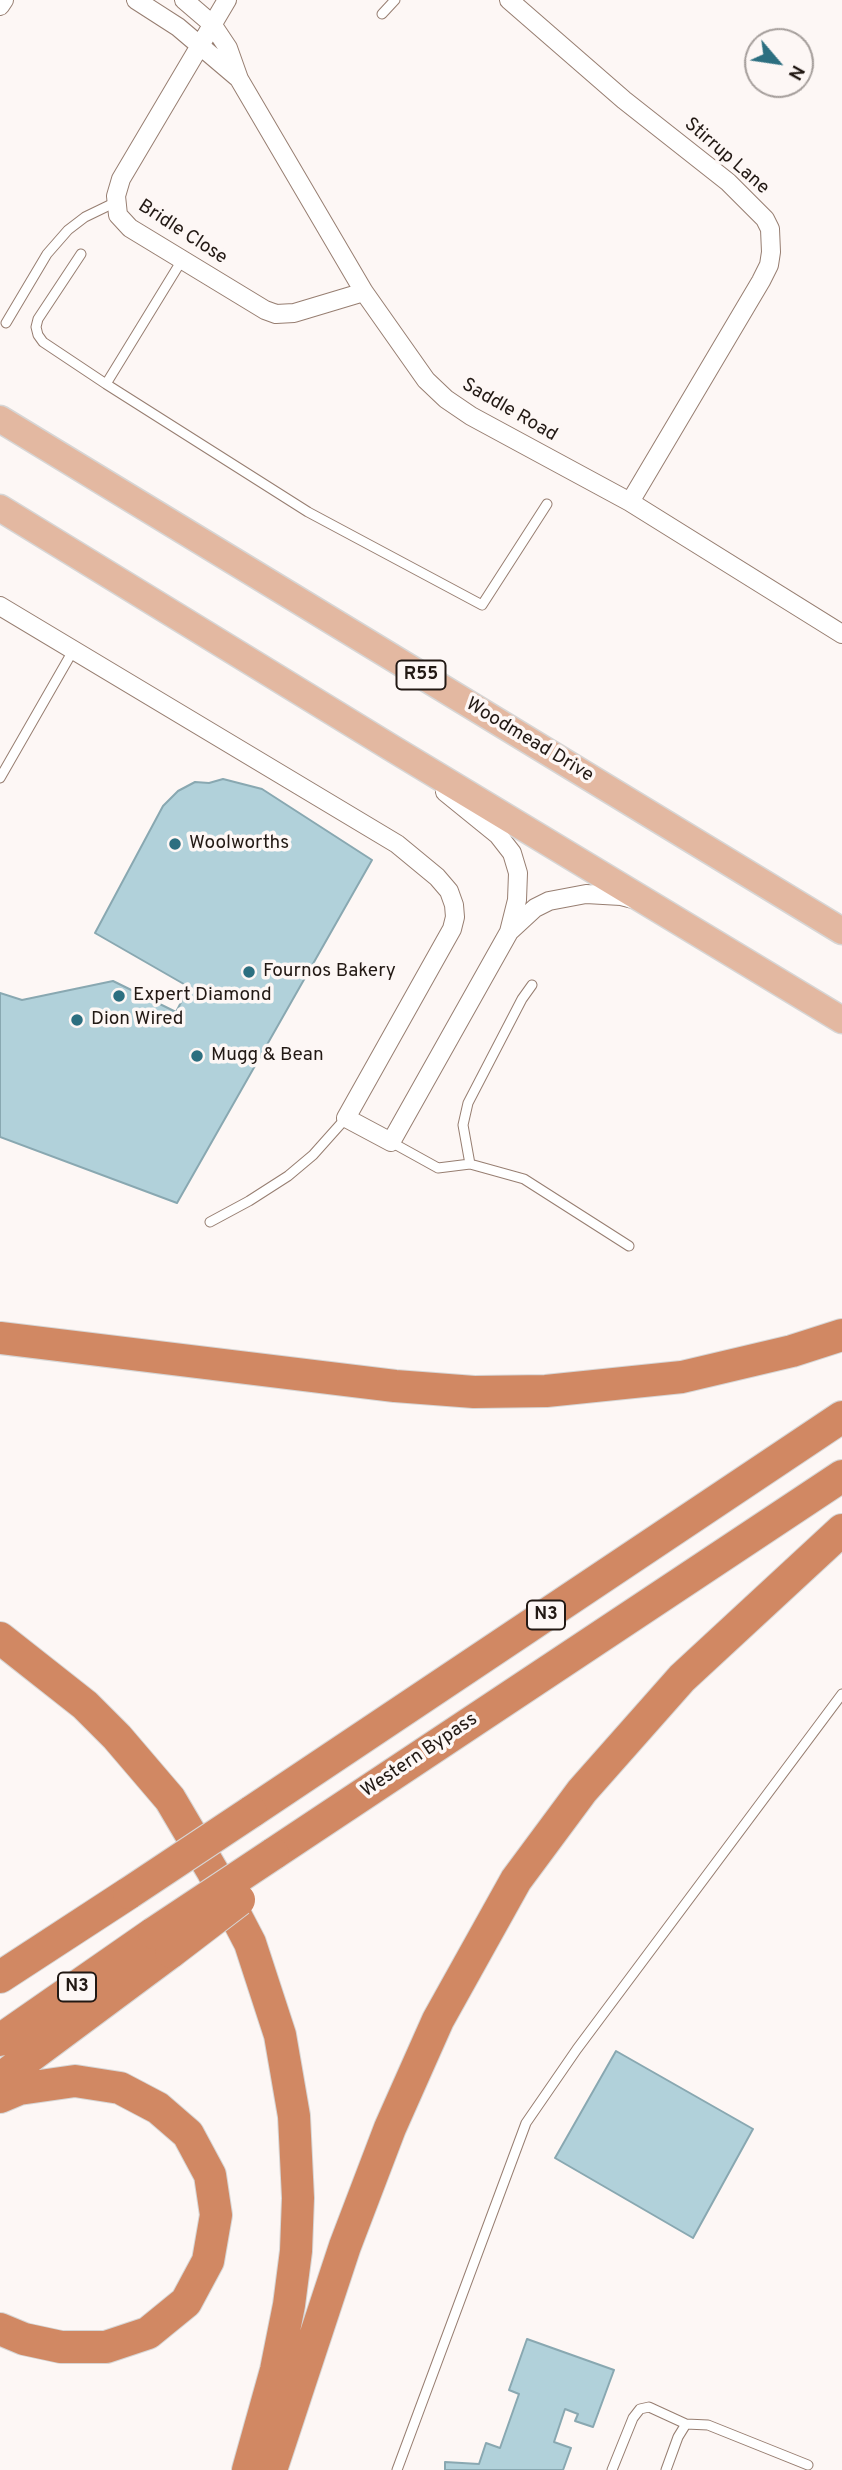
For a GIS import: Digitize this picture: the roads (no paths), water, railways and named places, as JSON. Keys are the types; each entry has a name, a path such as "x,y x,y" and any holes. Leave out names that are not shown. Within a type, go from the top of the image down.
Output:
{"highway":[{"path":"0,1318 395,1386"},
{"path":"0,1338 395,1386 474,1392 546,1391 682,1377 842,1335"},
{"name":"N3","path":"0,1977 842,1417"},
{"name":"Western Bypass","path":"0,2040 162,1942 483,1713 842,1476"},
{"path":"271,2470 345,2246 390,2128 438,2020 516,1880 582,1791 682,1678 842,1530"},
{"path":"0,1638 85,1705 117,1737 170,1799 213,1872 250,1943 280,2035 294,2116 298,2198 296,2251 276,2370 248,2470"},
{"path":"0,2079 162,1942"},
{"path":"0,2097 19,2089 75,2081 120,2088 158,2108 188,2134 210,2175 216,2215 208,2261 186,2302 148,2333 106,2347 61,2347 24,2339 0,2329"}],"main road":[{"name":"Woodmead Drive","path":"0,419 842,931"},
{"path":"0,508 842,1020"},
{"path":"0,527 122,584"}],"street":[{"path":"0,6 4,0"},
{"name":"Saddle Road","path":"136,0 178,27 239,79"},
{"name":"Saddle Road","path":"184,0 212,24 228,48 239,79 364,292 426,380 446,399 471,416 630,502 842,634"},
{"path":"212,24 227,0"},
{"name":"Stirrup Lane","path":"509,0 624,100 728,182 765,219 770,229 769,265 761,281 630,502"},
{"name":"Bridle Close","path":"212,24 117,187 118,215 130,228 265,310 276,314 294,313 364,292"},
{"path":"0,606 397,844 438,877 449,891 455,917 452,929 346,1118 391,1142 509,932 517,900 518,873 512,853 498,835 390,747"},
{"path":"509,932 535,908 549,901 586,894 621,895 656,906"}],"lane":[{"path":"382,14 395,0"},
{"path":"6,323 47,254 68,230 85,216 116,202"},
{"path":"81,254 38,319 37,335 43,342 308,512 482,605 547,504"},
{"path":"106,384 182,260"},
{"path":"0,778 74,649"},
{"path":"470,1164 463,1125 468,1103 522,999 532,985"},
{"path":"210,1222 288,1176 313,1154 346,1118"},
{"path":"391,1142 438,1168 470,1164 524,1179 629,1246"},
{"path":"397,2470 526,2123 577,2049 842,1694"},
{"path":"612,2470 633,2418 640,2409 649,2407 686,2424 708,2425 808,2465"},
{"path":"667,2470 678,2437 686,2424"}],"place":[{"name":"Woolworths","path":"175,844"},
{"name":"Fournos Bakery","path":"249,972"},
{"name":"Expert Diamond","path":"119,996"},
{"name":"Dion Wired","path":"77,1020"},
{"name":"Mugg & Bean","path":"197,1056"}]}
